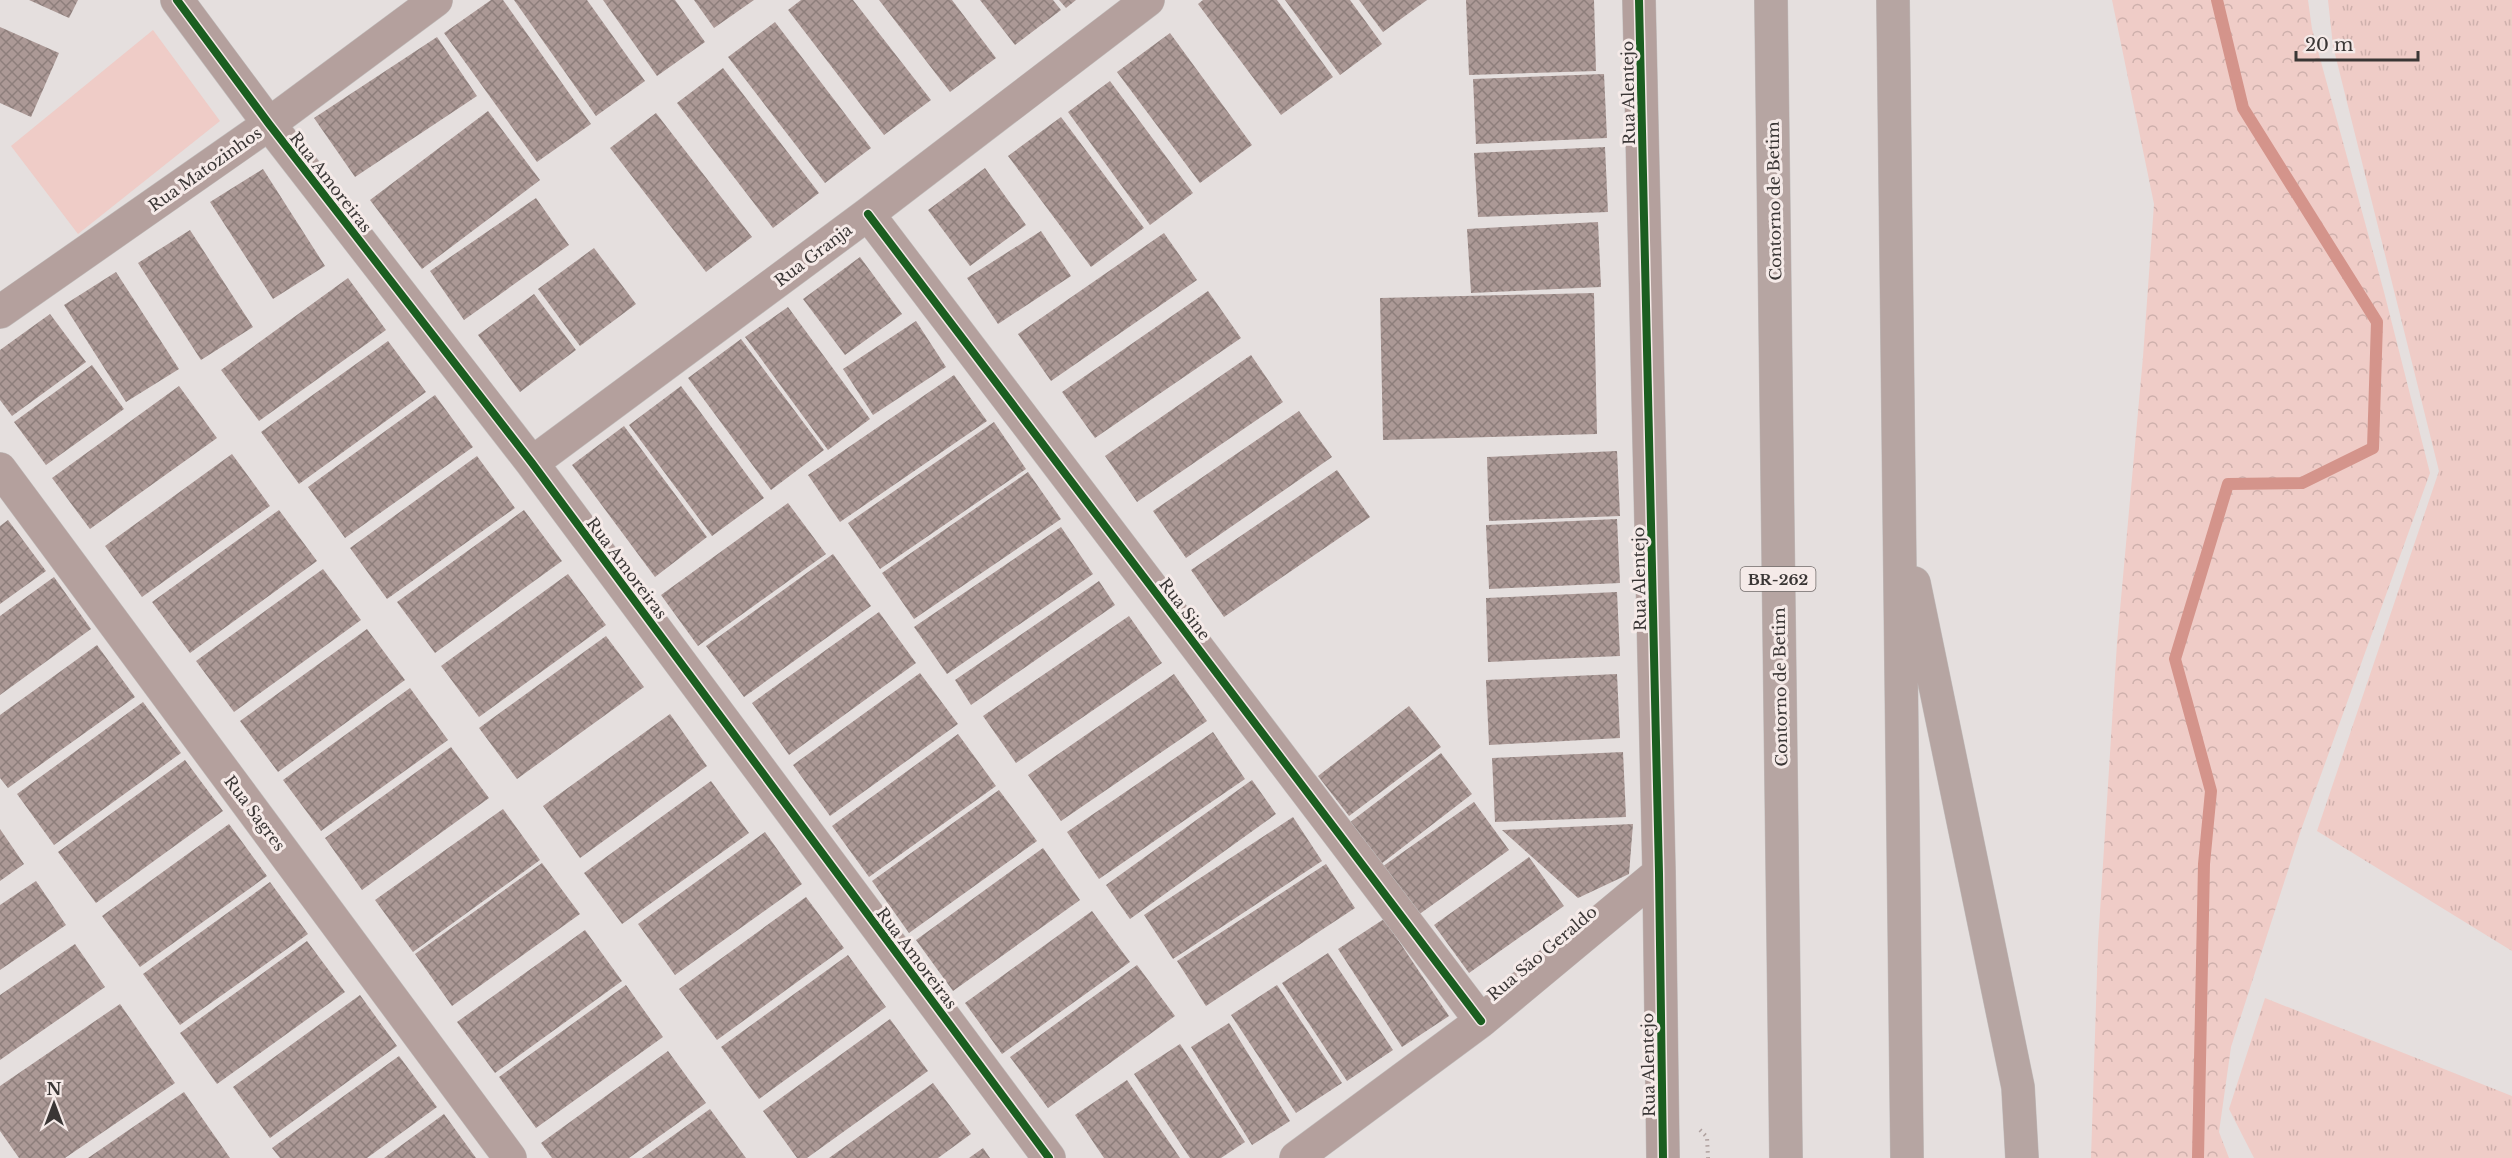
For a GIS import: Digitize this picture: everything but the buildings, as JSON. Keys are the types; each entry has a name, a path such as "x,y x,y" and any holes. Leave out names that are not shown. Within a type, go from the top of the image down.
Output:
{"highway":[{"name":"Contorno de Betim","path":"1771,0 1786,1158"},
{"path":"1893,0 1907,1158"},
{"path":"1899,515 1938,692 1962,824 2018,1087 2022,1158"}],"street":[{"name":"Rua Amoreiras","path":"177,0 269,124 532,463 1049,1158"},
{"name":"Rua Matozinhos","path":"0,312 269,124 436,0"},
{"name":"Rua Granja","path":"532,463 868,214 1148,0"},
{"name":"Rua Alentejo","path":"1639,0 1659,873 1663,1158"},
{"name":"Rua Sine","path":"868,214 1481,1021"},
{"name":"Rua Sagres","path":"0,469 510,1158"},
{"name":"Rua São Geraldo","path":"1296,1158 1481,1021 1659,873"}],"green space":[{"path":"2112,0 2308,0 2312,29 2384,292 2430,473 2301,830 2231,1047 2219,1132 2229,1158 2091,1158 2098,943 2117,643 2143,357 2154,204"},
{"path":"2328,0 2512,0 2512,951 2317,831 2439,471 2333,46"},
{"path":"153,30 220,121 78,234 11,146"},
{"path":"2265,998 2512,1096 2512,1158 2254,1158 2229,1109"}],"waterway":[{"path":"2198,1158 2204,864 2211,791 2175,659 2228,484 2302,483 2373,448 2377,322 2243,108 2217,0"}],"cycle path":[{"path":"177,0 269,124 532,463 1049,1158"},
{"path":"1639,0 1659,873 1663,1158"},
{"path":"868,214 1481,1021"}]}
